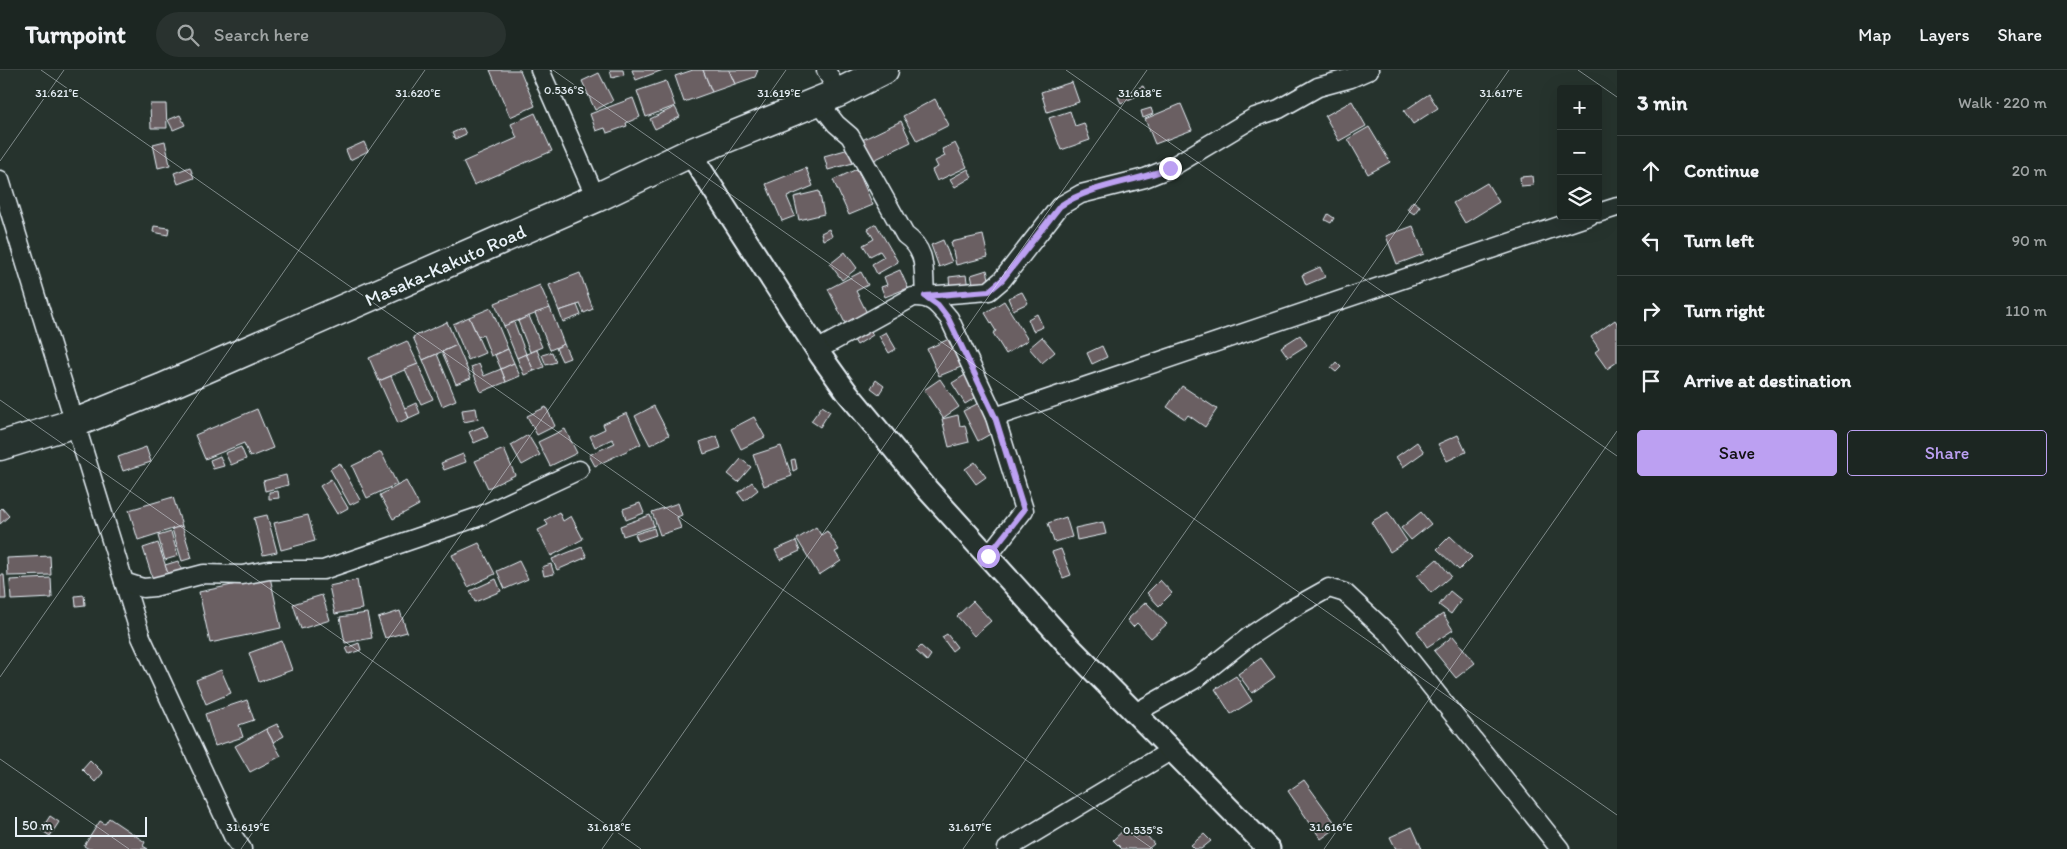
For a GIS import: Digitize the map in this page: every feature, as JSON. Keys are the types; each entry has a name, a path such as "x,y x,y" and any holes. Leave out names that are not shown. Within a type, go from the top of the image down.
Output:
{"highway":[{"name":"Masaka-Kakuto Road","path":"0,446 75,422 318,321 596,198 827,88 884,70"}],"street":[{"path":"540,70 596,198"},
{"path":"816,350 913,297 989,291 1002,280 1060,206 1071,198 1145,178 1170,168 1254,117 1279,109 1318,87 1351,78 1369,70"},
{"path":"827,88 836,124 850,136 905,235 917,244 921,253 925,296 938,305 948,318 995,417 1024,510 988,556"},
{"path":"690,153 816,350 846,390 917,476 1069,646 1269,849"},
{"path":"0,180 141,637 233,836 242,849"},
{"path":"1602,212 1617,207"},
{"path":"995,417 1577,220"},
{"path":"124,582 143,588 204,574 242,575 269,570 323,570 478,517 579,470"},
{"path":"1135,713 1197,678 1257,632 1329,588 1345,593 1391,636 1560,849"},
{"path":"1007,849 1172,750"}],"building":[{"path":"490,70 520,70 535,106 510,117"},
{"path":"610,70 623,70 624,75 612,78"},
{"path":"632,70 663,70 636,80"},
{"path":"693,70 703,70 712,92 684,102 675,76"},
{"path":"703,70 729,70 735,84 712,92"},
{"path":"729,70 758,70 755,77 735,84"},
{"path":"599,73 613,101 595,110 582,81"},
{"path":"666,81 675,106 646,117 637,91"},
{"path":"1072,82 1079,102 1047,112 1041,92"},
{"path":"1143,86 1146,92 1121,103 1118,97"},
{"path":"1429,94 1438,108 1413,124 1404,111"},
{"path":"633,98 640,117 626,123 627,126 607,133 605,128 596,131 590,114"},
{"path":"935,99 949,125 917,141 903,116"},
{"path":"1352,101 1366,126 1339,141 1325,116"},
{"path":"150,104 166,104 167,128 151,128"},
{"path":"1181,104 1192,130 1155,144 1145,119"},
{"path":"675,107 680,117 655,129 650,119"},
{"path":"1151,108 1153,114 1143,118 1141,111"},
{"path":"1070,111 1075,126 1084,123 1090,140 1061,150 1049,118"},
{"path":"535,113 552,151 474,185 463,162 517,138 511,124"},
{"path":"180,115 185,125 173,130 168,120"},
{"path":"901,121 911,142 872,161 862,140"},
{"path":"1369,127 1390,162 1368,174 1348,139"},
{"path":"463,128 466,134 455,139 452,133"},
{"path":"165,141 170,165 158,168 153,144"},
{"path":"364,142 368,151 350,160 346,150"},
{"path":"955,143 967,167 937,181 932,170 938,167 935,161 945,156 942,149"},
{"path":"849,149 853,163 828,170 824,156"},
{"path":"190,167 194,178 178,184 174,173"},
{"path":"806,168 813,186 787,197 795,216 782,221 766,184"},
{"path":"857,169 873,205 849,215 833,180"},
{"path":"968,169 972,177 955,187 950,179"},
{"path":"1532,176 1533,185 1521,186 1520,177"},
{"path":"1487,183 1499,202 1465,223 1453,203"},
{"path":"819,191 824,214 799,220 794,197"},
{"path":"1413,201 1420,206 1414,214 1407,209"},
{"path":"1328,214 1334,218 1331,223 1325,220"},
{"path":"876,224 898,262 877,274 872,264 884,257 880,251 870,256 863,245 874,239 868,229"},
{"path":"154,226 169,228 168,235 153,232"},
{"path":"1413,226 1424,254 1397,264 1386,236"},
{"path":"829,229 832,236 823,240 821,233"},
{"path":"983,235 988,257 956,265 951,242"},
{"path":"943,240 952,262 939,267 931,245"},
{"path":"845,252 857,268 842,280 830,264"},
{"path":"1320,267 1325,277 1306,285 1302,275"},
{"path":"900,270 908,288 885,297 881,287 887,285 884,277"},
{"path":"987,270 990,283 974,288 971,275"},
{"path":"861,272 868,285 856,291 868,315 846,325 828,289"},
{"path":"580,273 593,309 584,313 580,304 559,311 549,285"},
{"path":"966,275 968,288 950,290 949,277"},
{"path":"540,285 550,308 504,326 495,303"},
{"path":"1022,292 1028,303 1013,310 1008,298"},
{"path":"1004,301 1028,340 1006,354 993,333 996,331 985,313"},
{"path":"577,305 581,315 563,322 559,311"},
{"path":"491,308 508,349 491,356 483,335 478,337 469,317"},
{"path":"550,308 564,344 550,350 535,313"},
{"path":"1037,314 1043,327 1033,331 1028,319"},
{"path":"529,316 542,347 530,352 518,321"},
{"path":"469,317 485,353 468,360 453,324"},
{"path":"1615,320 1617,323 1617,362 1607,369 1595,352 1599,349 1591,337"},
{"path":"447,322 457,345 423,360 413,337"},
{"path":"514,322 526,354 517,358 504,326"},
{"path":"867,325 873,335 857,345 851,335"},
{"path":"886,332 896,349 889,353 879,336"},
{"path":"1300,335 1307,345 1288,357 1281,347"},
{"path":"1042,337 1055,352 1042,363 1029,348"},
{"path":"949,339 961,367 939,376 927,349"},
{"path":"407,341 418,364 379,381 369,358"},
{"path":"564,344 570,358 562,361 556,348"},
{"path":"457,345 471,378 456,384 442,352"},
{"path":"1102,346 1107,357 1092,364 1087,353"},
{"path":"508,349 514,363 501,369 495,355"},
{"path":"537,350 544,367 534,371 526,354"},
{"path":"552,352 556,362 546,365 542,355"},
{"path":"437,354 456,400 442,406 423,360"},
{"path":"526,354 534,371 524,375 517,358"},
{"path":"1336,362 1341,367 1336,372 1331,368"},
{"path":"514,363 520,376 506,382 501,369"},
{"path":"418,364 433,399 421,404 405,369"},
{"path":"479,364 484,376 501,369 506,382 481,392 471,367"},
{"path":"965,375 978,396 965,404 952,383"},
{"path":"391,376 409,418 398,423 379,381"},
{"path":"940,379 959,407 943,418 924,390"},
{"path":"876,380 884,386 879,394 871,388"},
{"path":"1182,386 1217,409 1205,427 1188,415 1185,419 1167,407"},
{"path":"416,403 420,413 409,418 405,408"},
{"path":"979,403 994,432 978,441 963,411"},
{"path":"654,406 669,435 650,445 635,416"},
{"path":"822,406 830,411 820,427 811,421"},
{"path":"546,407 555,426 537,435 527,416"},
{"path":"476,408 478,419 464,422 462,410"},
{"path":"257,409 273,448 250,457 244,443 205,459 195,435"},
{"path":"627,413 641,444 595,466 589,455 615,443 612,439 595,447 590,436 605,429 603,424"},
{"path":"958,415 960,426 965,425 969,442 949,447 942,419"},
{"path":"754,417 765,437 741,449 731,429"},
{"path":"483,426 488,437 474,443 469,432"},
{"path":"565,429 577,453 550,466 538,442"},
{"path":"528,435 540,455 522,465 511,445"},
{"path":"1458,435 1466,452 1447,461 1438,444"},
{"path":"717,436 721,448 704,454 700,442"},
{"path":"1417,442 1424,452 1403,467 1396,457"},
{"path":"781,446 792,476 764,486 753,455"},
{"path":"146,447 151,462 123,471 118,457"},
{"path":"241,447 246,459 231,465 225,453"},
{"path":"504,449 515,475 488,488 475,461"},
{"path":"381,452 397,484 367,498 352,466"},
{"path":"463,454 466,462 444,470 441,463"},
{"path":"220,456 224,466 213,469 210,460"},
{"path":"741,459 751,467 738,482 728,474"},
{"path":"795,459 797,469 793,471 791,460"},
{"path":"975,462 986,477 976,484 965,469"},
{"path":"340,463 360,500 350,505 330,469"},
{"path":"286,475 288,485 265,491 263,481"},
{"path":"331,479 348,508 337,514 320,486"},
{"path":"406,481 419,505 393,519 380,495"},
{"path":"752,482 758,490 744,501 738,493"},
{"path":"278,491 279,498 269,499 269,492"},
{"path":"173,497 182,526 138,540 129,510"},
{"path":"640,503 644,513 626,520 623,509"},
{"path":"678,503 682,515 677,517 681,528 660,535 652,512"},
{"path":"2,508 9,516 0,524 0,510"},
{"path":"559,512 563,521 571,516 583,539 551,556 538,530 548,525 545,520"},
{"path":"1388,512 1407,541 1390,552 1371,522"},
{"path":"1421,512 1431,524 1411,540 1401,528"},
{"path":"267,515 277,552 263,555 254,518"},
{"path":"308,515 315,541 281,550 274,523"},
{"path":"650,515 654,526 623,536 620,526"},
{"path":"1066,517 1072,537 1054,542 1048,523"},
{"path":"1103,522 1106,534 1077,540 1075,528"},
{"path":"182,526 192,558 182,561 172,529"},
{"path":"816,527 821,535 827,531 839,550 835,552 841,561 819,575 797,539"},
{"path":"654,528 656,535 638,541 635,534"},
{"path":"171,532 178,556 165,560 158,536"},
{"path":"1450,536 1472,557 1459,570 1437,549"},
{"path":"796,541 800,551 780,560 775,550"},
{"path":"158,543 169,576 153,580 143,548"},
{"path":"479,543 495,574 468,587 452,555"},
{"path":"582,547 587,557 557,570 552,559"},
{"path":"1061,549 1071,575 1063,578 1052,552"},
{"path":"50,556 51,575 8,576 7,558"},
{"path":"1437,559 1451,576 1431,593 1417,576"},
{"path":"178,561 182,571 169,576 165,565"},
{"path":"519,561 528,579 505,589 497,571"},
{"path":"551,564 554,574 544,576 542,567"},
{"path":"0,575 4,575 6,599 0,599"},
{"path":"270,577 281,628 210,643 199,592"},
{"path":"51,578 52,598 11,600 10,580"},
{"path":"496,579 501,591 475,602 470,591"},
{"path":"357,580 362,609 335,614 329,586"},
{"path":"1160,580 1172,593 1159,606 1147,593"},
{"path":"1450,591 1461,600 1451,614 1439,605"},
{"path":"84,595 85,605 76,606 75,596"},
{"path":"322,595 330,620 301,629 293,604"},
{"path":"973,601 991,621 974,636 957,616"},
{"path":"1146,602 1167,624 1151,638 1137,623 1133,627 1127,620"},
{"path":"400,611 407,632 385,638 378,618"},
{"path":"367,613 372,638 345,643 340,617"},
{"path":"1443,614 1453,630 1427,647 1417,631"},
{"path":"947,634 957,647 952,651 942,637"},
{"path":"1453,636 1475,663 1456,678 1434,651"},
{"path":"282,641 292,670 259,682 249,653"},
{"path":"359,643 361,650 349,654 346,648"},
{"path":"921,646 931,655 927,661 916,651"},
{"path":"1261,658 1275,677 1252,693 1238,674"},
{"path":"221,670 231,693 206,704 196,680"},
{"path":"1236,676 1252,701 1231,714 1215,689"},
{"path":"247,700 254,720 239,725 243,737 215,746 205,714"},
{"path":"277,724 284,736 273,742 266,729"},
{"path":"266,729 281,756 250,772 235,746"},
{"path":"90,760 103,773 95,782 82,769"},
{"path":"1304,780 1338,827 1321,839 1288,791"},
{"path":"50,816 59,822 50,836 41,830"},
{"path":"109,818 145,842 143,846 148,849 89,849 84,846 100,821 105,824"},
{"path":"1127,827 1136,837 1143,831 1154,844 1148,849 1122,849 1113,840"},
{"path":"1412,827 1422,849 1396,849 1390,837"},
{"path":"1204,834 1211,841 1201,849 1195,849 1191,845"}],"route":[{"path":"988,556 1024,510 995,417 948,318 938,305 925,296 989,291 1002,280 1060,206 1071,198 1145,178 1170,168"}]}
